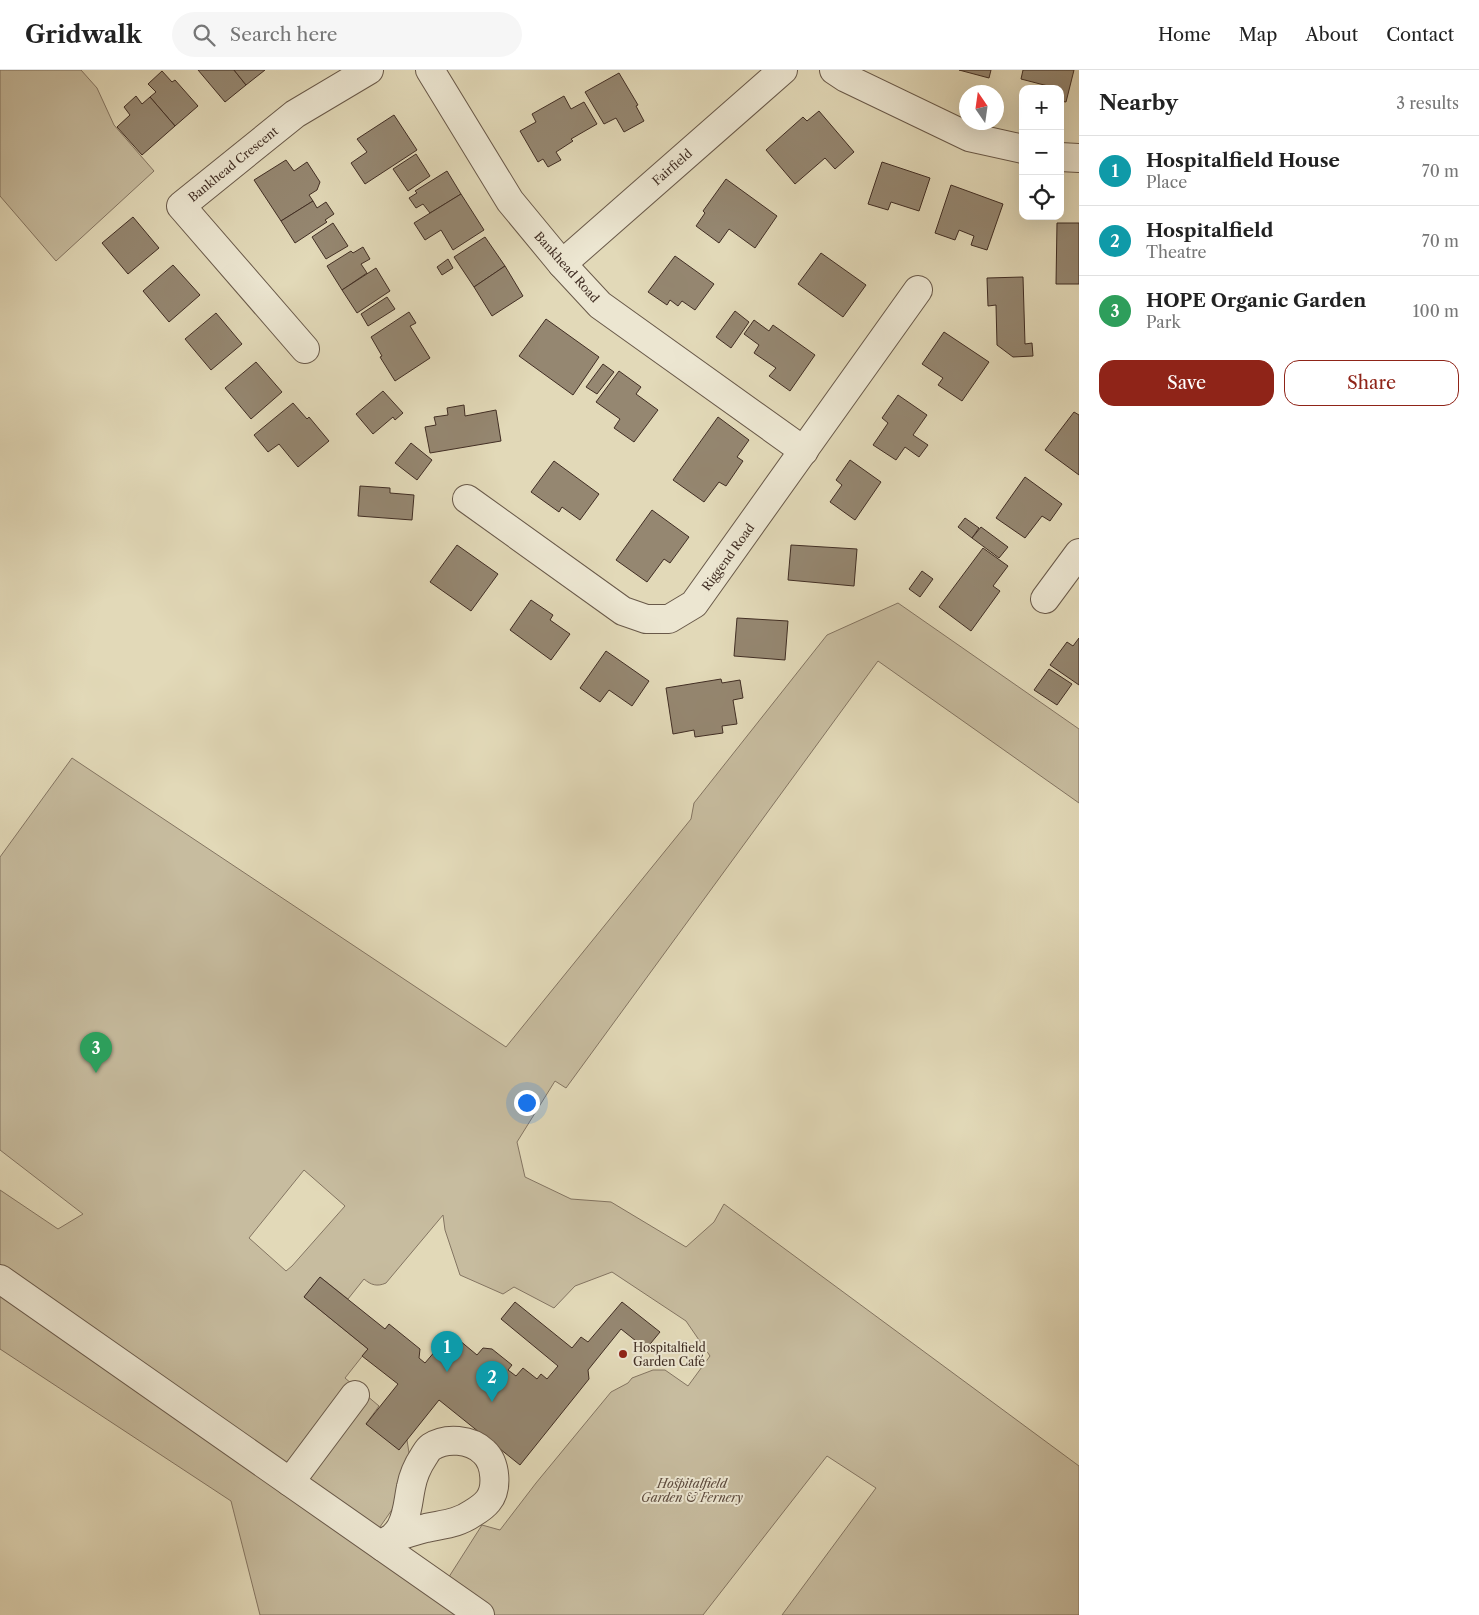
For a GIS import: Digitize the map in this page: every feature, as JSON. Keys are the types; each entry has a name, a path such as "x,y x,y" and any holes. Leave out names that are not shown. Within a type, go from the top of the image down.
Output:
{"street":[{"name":"Bankhead Crescent","path":"305,349 181,206 294,114 368,70"},
{"name":"Bankhead Road","path":"430,70 510,201 562,264 600,305 804,451"},
{"name":"Fairfield","path":"562,264 783,70"},
{"path":"834,70 846,78 969,137 1019,148"},
{"path":"1064,157 1079,158"},
{"name":"Riggend Road","path":"467,499 623,611 646,619 669,619 694,604 918,290"},
{"path":"1046,599 1079,553"},
{"path":"0,1279 290,1482 386,1543 480,1615"},
{"path":"290,1482 355,1395"}],"green space":[{"path":"0,70 81,70 97,88 114,125 154,171 56,261 0,196"},
{"name":"Hospitalfield Garden & Fernery","path":"898,603 1079,729 1079,803 878,661 566,1088 555,1081 517,1142 525,1177 571,1199 611,1202 686,1247 714,1222 724,1204 1079,1466 1079,1615 782,1615 876,1488 827,1456 703,1615 260,1615 231,1501 0,1349 0,1190 58,1229 83,1214 0,1150 0,857 72,758 506,1047 691,819 694,803 827,635","holes":["304,1170 345,1206 286,1271 249,1238","443,1215 445,1230 460,1275 503,1294 514,1287 554,1308 575,1286 612,1272 686,1321 710,1356 688,1386 665,1370 653,1370 632,1378 628,1383 611,1392 500,1530 482,1525 438,1594 375,1534 396,1504 410,1459 407,1440 366,1424 379,1406 366,1395 302,1482 285,1470 352,1384 345,1378 368,1349 304,1297 320,1277 348,1299 364,1279 374,1285 386,1283"]}],"building":[{"path":"198,70 234,70 246,85 225,102"},
{"path":"234,70 265,70 246,85"},
{"path":"959,70 991,70 989,78"},
{"path":"1023,70 1074,70 1066,102 1064,102 1064,85 1044,85 1021,79"},
{"path":"162,71 172,82 175,80 198,106 175,126 150,97 156,92 148,84"},
{"path":"619,73 638,105 636,106 644,121 624,132 616,118 604,124 585,92"},
{"path":"136,96 142,104 150,97 175,126 142,155 117,127 130,115 124,107"},
{"path":"564,96 571,109 584,102 597,124 571,139 573,141 556,152 561,160 548,167 543,159 538,162 520,131 536,122 532,114"},
{"path":"819,111 854,152 835,169 825,158 795,184 766,150 803,117 807,121"},
{"path":"394,115 417,150 365,184 351,163 367,152 357,139"},
{"path":"416,154 430,176 408,191 393,169"},
{"path":"286,160 294,171 307,162 320,182 317,190 309,195 313,201 281,221 254,180"},
{"path":"882,162 930,178 919,211 891,202 888,210 868,204"},
{"path":"447,171 461,194 430,213 423,204 416,208 409,198 417,193 415,191"},
{"path":"726,179 777,216 755,248 729,229 719,243 696,226 705,213 703,211"},
{"path":"951,185 1003,204 987,250 971,245 974,236 959,230 955,240 935,233"},
{"path":"461,194 484,230 453,250 441,230 425,240 414,223"},
{"path":"313,201 317,208 326,202 334,214 325,220 327,222 295,243 281,221"},
{"path":"133,217 159,248 128,274 102,243"},
{"path":"333,223 348,246 326,259 312,237"},
{"path":"1057,223 1079,223 1079,284 1056,284"},
{"path":"485,237 505,266 474,287 454,257"},
{"path":"363,247 370,259 361,264 367,273 342,290 327,266 351,251 353,253"},
{"path":"821,253 866,285 843,317 798,284"},
{"path":"675,256 714,284 695,310 682,301 678,306 670,300 667,305 648,292"},
{"path":"448,259 453,268 442,275 437,267"},
{"path":"173,265 200,295 169,322 143,291"},
{"path":"505,266 523,296 492,316 474,287"},
{"path":"376,268 390,291 357,313 342,290"},
{"path":"1023,277 1025,344 1032,343 1033,356 1013,357 997,345 996,305 988,306 987,278"},
{"path":"387,297 395,309 368,326 361,314"},
{"path":"735,311 749,322 731,348 716,337"},
{"path":"409,312 416,323 410,326 430,358 395,381 380,357 382,356 371,337"},
{"path":"216,313 242,344 211,370 185,339"},
{"path":"546,319 599,357 573,395 519,356"},
{"path":"754,320 769,331 773,325 815,355 790,391 769,376 776,368 754,353 759,345 744,334"},
{"path":"944,332 989,362 962,401 938,385 943,378 922,364"},
{"path":"256,362 282,392 251,419 225,388"},
{"path":"603,364 614,372 597,394 586,387"},
{"path":"619,371 641,387 636,394 658,410 634,442 614,428 620,419 596,402"},
{"path":"383,391 403,413 395,420 393,417 373,434 356,414"},
{"path":"898,395 927,415 913,435 928,445 919,457 905,447 896,460 873,445 888,423 882,418"},
{"path":"293,403 307,419 309,417 329,441 298,467 279,444 268,452 254,435"},
{"path":"464,405 465,416 496,410 501,441 430,453 425,427 436,425 434,417 448,415 447,408"},
{"path":"1074,412 1079,415 1079,475 1045,450"},
{"path":"718,417 749,440 737,457 743,461 726,486 719,482 704,502 673,480"},
{"path":"411,443 432,460 417,480 395,463"},
{"path":"850,460 881,482 855,520 830,502 842,485 836,480"},
{"path":"554,461 599,494 580,520 562,507 559,512 531,492"},
{"path":"1025,477 1062,504 1050,521 1042,516 1025,538 996,518"},
{"path":"360,486 390,488 390,493 414,495 412,520 358,516"},
{"path":"652,510 689,537 670,563 664,559 647,582 616,560"},
{"path":"965,518 979,528 972,538 958,527"},
{"path":"981,527 1008,547 999,558 972,538"},
{"path":"457,545 498,574 471,611 430,582"},
{"path":"791,545 857,549 854,586 788,580"},
{"path":"983,548 1008,566 993,586 1000,591 971,631 939,607"},
{"path":"922,571 933,579 920,597 909,589"},
{"path":"531,600 553,615 550,620 570,634 551,660 510,630"},
{"path":"737,618 788,621 785,660 734,656"},
{"path":"1079,638 1079,685 1050,665 1067,642 1073,646"},
{"path":"606,651 649,681 632,706 609,690 600,702 580,688"},
{"path":"1049,669 1072,684 1057,705 1034,690"},
{"path":"721,679 722,683 740,680 743,698 733,700 737,724 722,726 723,733 695,737 694,730 673,734 666,688"},
{"path":"320,1277 385,1329 389,1324 420,1349 419,1358 425,1363 447,1337 452,1342 459,1340 477,1355 483,1348 492,1349 512,1365 508,1370 516,1376 523,1368 537,1379 541,1374 547,1379 558,1366 501,1319 515,1302 572,1348 581,1337 588,1342 622,1302 660,1332 646,1349 621,1329 588,1370 589,1379 520,1465 439,1400 399,1450 366,1424 398,1384 362,1356 368,1349 304,1297"}],"place":[{"name":"HOPE Organic Garden","path":"96,1073"},
{"name":"Hospitalfield Garden Café","path":"623,1354"},
{"name":"Hospitalfield House","path":"447,1372"},
{"name":"Hospitalfield","path":"492,1402"}]}
